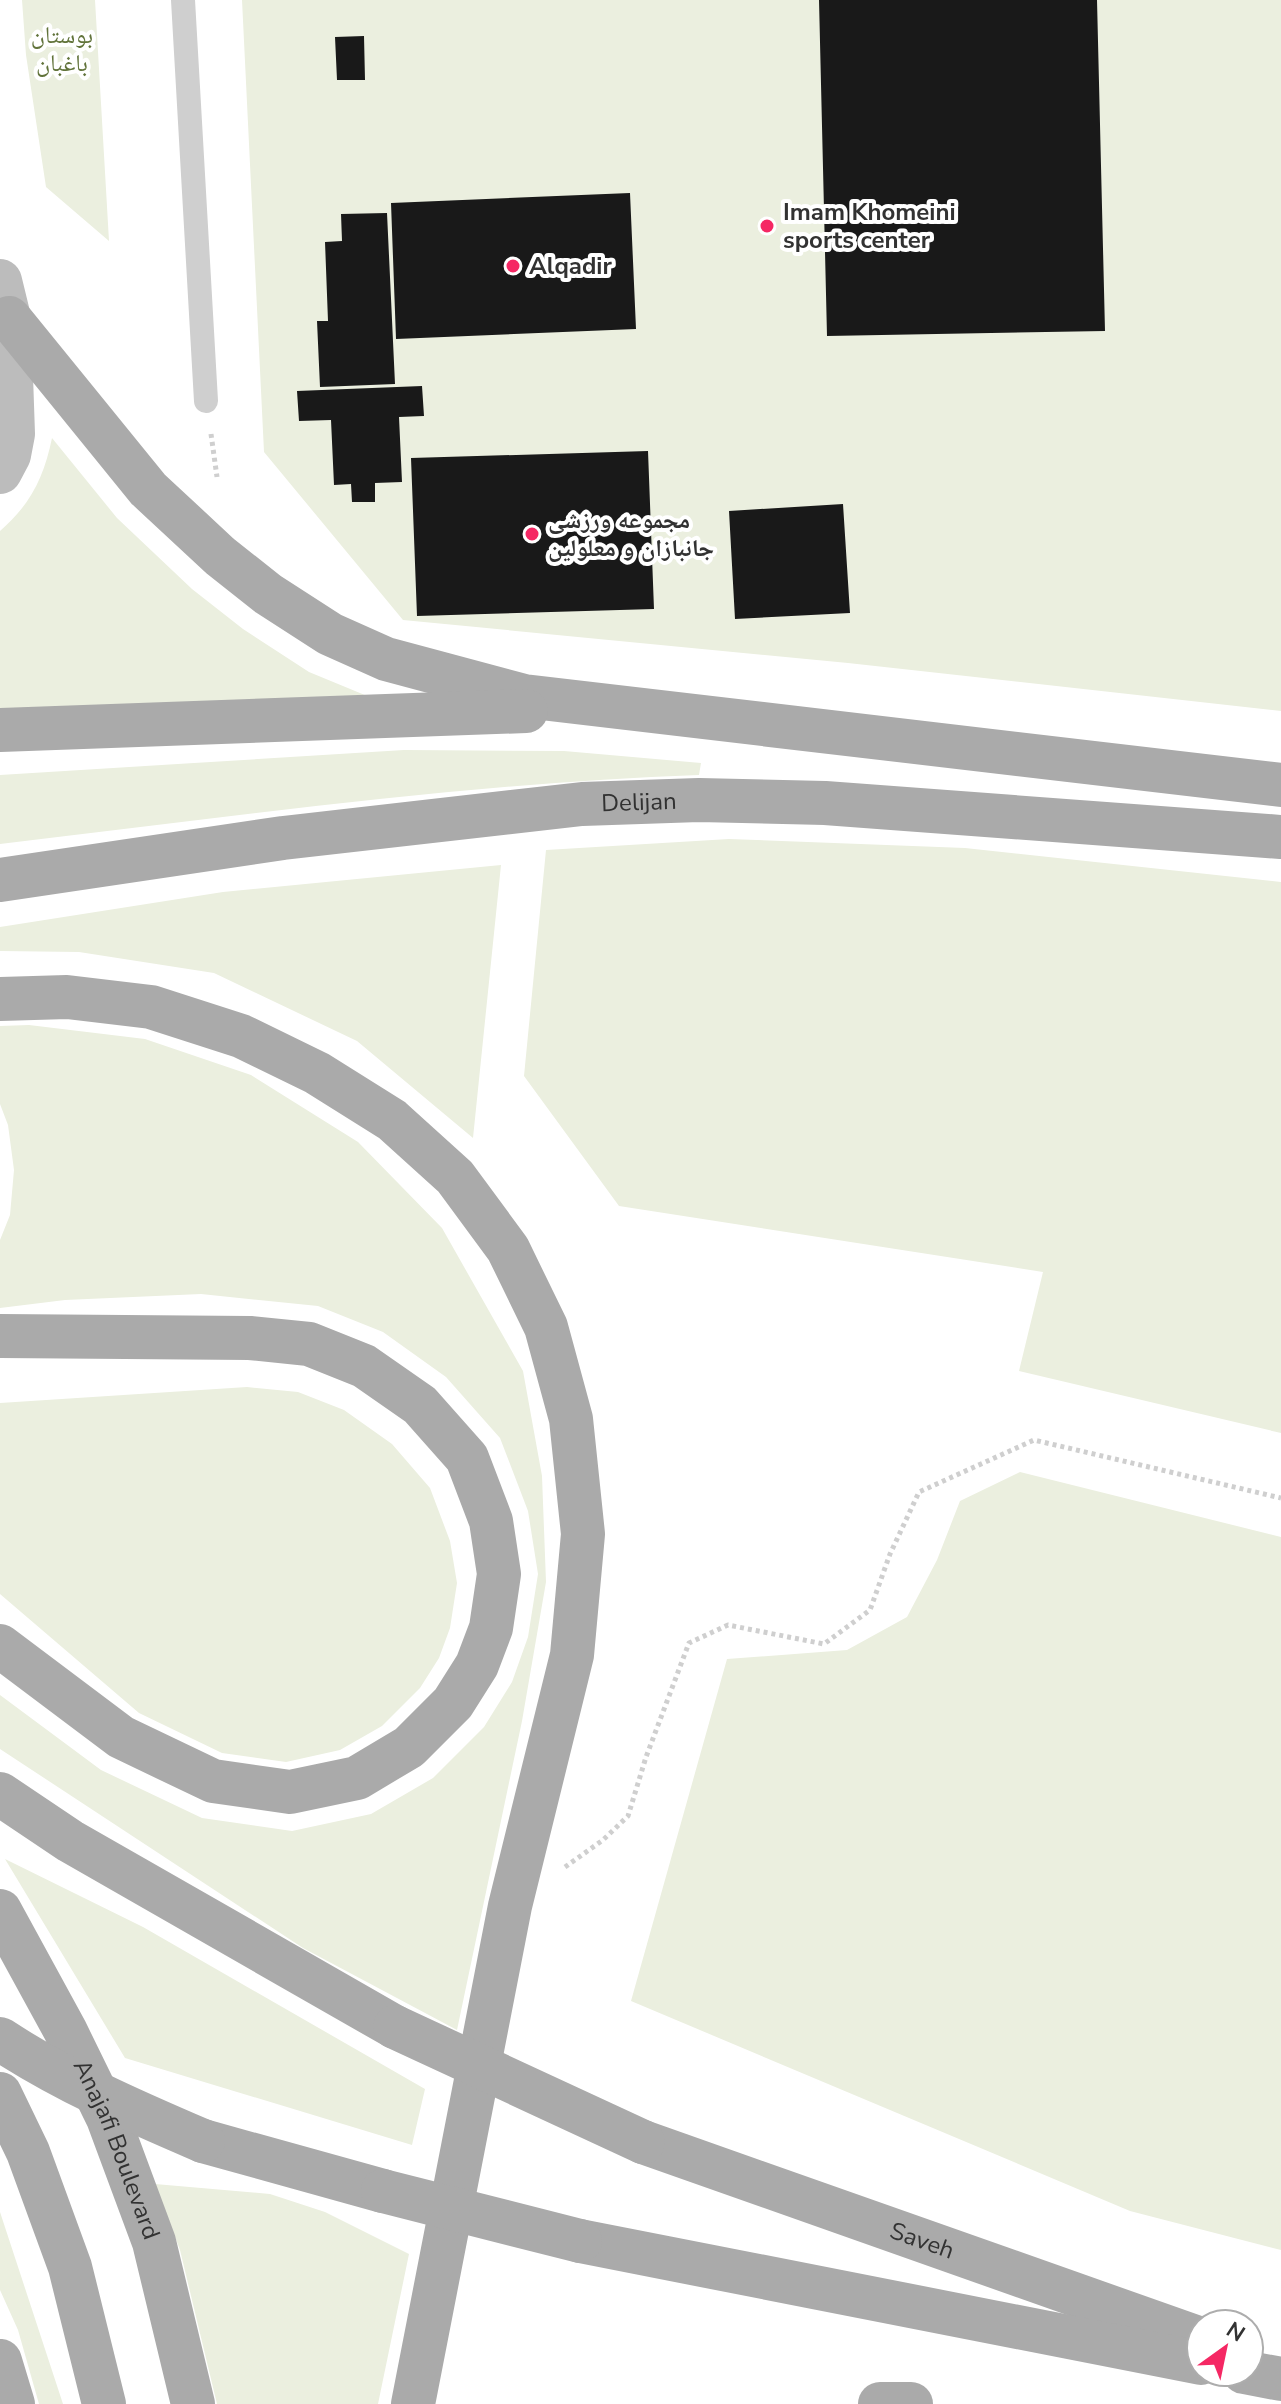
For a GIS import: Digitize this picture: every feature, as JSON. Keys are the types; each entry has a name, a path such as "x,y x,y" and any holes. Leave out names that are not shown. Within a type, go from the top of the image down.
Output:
{"main road":[{"path":"5,300 148,489 220,556 268,594 330,634 386,659 524,696 1281,785"},
{"path":"0,730 624,708"},
{"name":"Delijan","path":"0,880 267,840 435,819 582,804 699,800 825,803 1281,837"},
{"path":"0,999 67,997 151,1007 241,1036 317,1073 392,1120 455,1177 508,1249 546,1327 555,1357 571,1419 583,1534 572,1655 510,1906 413,2404"},
{"path":"0,1336 250,1338 309,1344 364,1366 420,1405 467,1458 491,1521 499,1574 491,1628 477,1665 453,1703 409,1747 357,1778 290,1792 213,1781 121,1737 0,1646"},
{"name":"Saveh","path":"0,1794 70,1841 395,2027 643,2142 1185,2333"},
{"name":"Anajafi Boulevard","path":"0,1911 65,2030 108,2118 154,2242 193,2404"},
{"path":"0,2039 37,2063 113,2103 203,2141 383,2191 580,2241 1185,2360"},
{"path":"0,2094 28,2152 70,2267 104,2404"},
{"path":"0,2361 13,2404"},
{"path":"880,2404 911,2404"}],"street":[{"path":"0,472 9,455 13,434 5,300"}],"lane":[{"path":"183,0 206,401"}],"path":[{"path":"206,401 217,477"},
{"path":"510,1906 603,1840 628,1816 646,1757 689,1643 728,1625 824,1644 870,1610 890,1554 919,1492 1034,1440 1281,1498"}],"green space":[{"name":"بوستان باغبان","path":"22,0 95,0 109,241 46,187 26,55"},
{"name":"Imam Khomeini sports center","path":"242,0 1281,0 1281,711 848,663 403,620 264,452"},
{"path":"52,438 117,518 192,589 243,629 309,672 389,705 0,718 0,531 20,511 35,489"},
{"path":"404,750 564,751 701,763 699,775 436,793 0,844 0,775"},
{"path":"729,839 965,848 1281,882 1281,1433 1019,1371 1043,1272 619,1206 524,1076 546,850"},
{"path":"501,865 473,1138 357,1041 214,973 79,952 0,951 0,927 223,892"},
{"path":"29,1025 145,1039 251,1075 358,1142 442,1228 523,1371 542,1476 546,1582 522,1721 457,2030 303,1948 0,1749 0,1695 101,1770 202,1818 292,1831 371,1814 433,1778 484,1727 512,1682 528,1637 538,1574 528,1511 500,1438 446,1377 383,1332 318,1306 201,1294 65,1300 0,1308 0,1240 10,1215 14,1170 8,1125 0,1104 0,1026"},
{"path":"247,1387 298,1392 344,1410 392,1444 430,1488 450,1541 457,1583 450,1628 439,1658 420,1688 382,1726 340,1750 286,1762 222,1753 139,1713 0,1594 0,1403"},
{"path":"1020,1472 1281,1537 1281,2250 1130,2211 631,2001 727,1659 847,1650 907,1617 937,1560 960,1501"},
{"path":"5,1859 143,1927 425,2089 412,2145 125,2058"},
{"path":"155,2184 270,2194 325,2212 409,2254 378,2404 217,2404 180,2250"},
{"path":"0,2212 63,2404 39,2404 18,2330 0,2290"}],"building":[{"path":"819,0 1097,0 1105,331 827,336"},
{"path":"364,36 365,80 337,80 335,37"},
{"name":"Alqadir","path":"630,193 636,329 396,339 391,203"},
{"path":"387,213 395,384 320,387 317,321 328,321 325,242 342,241 341,214"},
{"path":"422,386 424,416 399,417 402,482 375,483 375,502 352,502 351,484 334,485 331,420 299,421 297,391"},
{"name":"مجموعه ورزشی جانبازان و معلولین","path":"648,451 654,609 417,616 411,458"},
{"path":"843,504 850,613 735,619 729,511"}],"place":[{"name":"Imam Khomeini sports center","path":"767,226"},
{"name":"Alqadir","path":"513,266"},
{"name":"مجموعه ورزشی جانبازان و معلولین","path":"532,534"}]}
